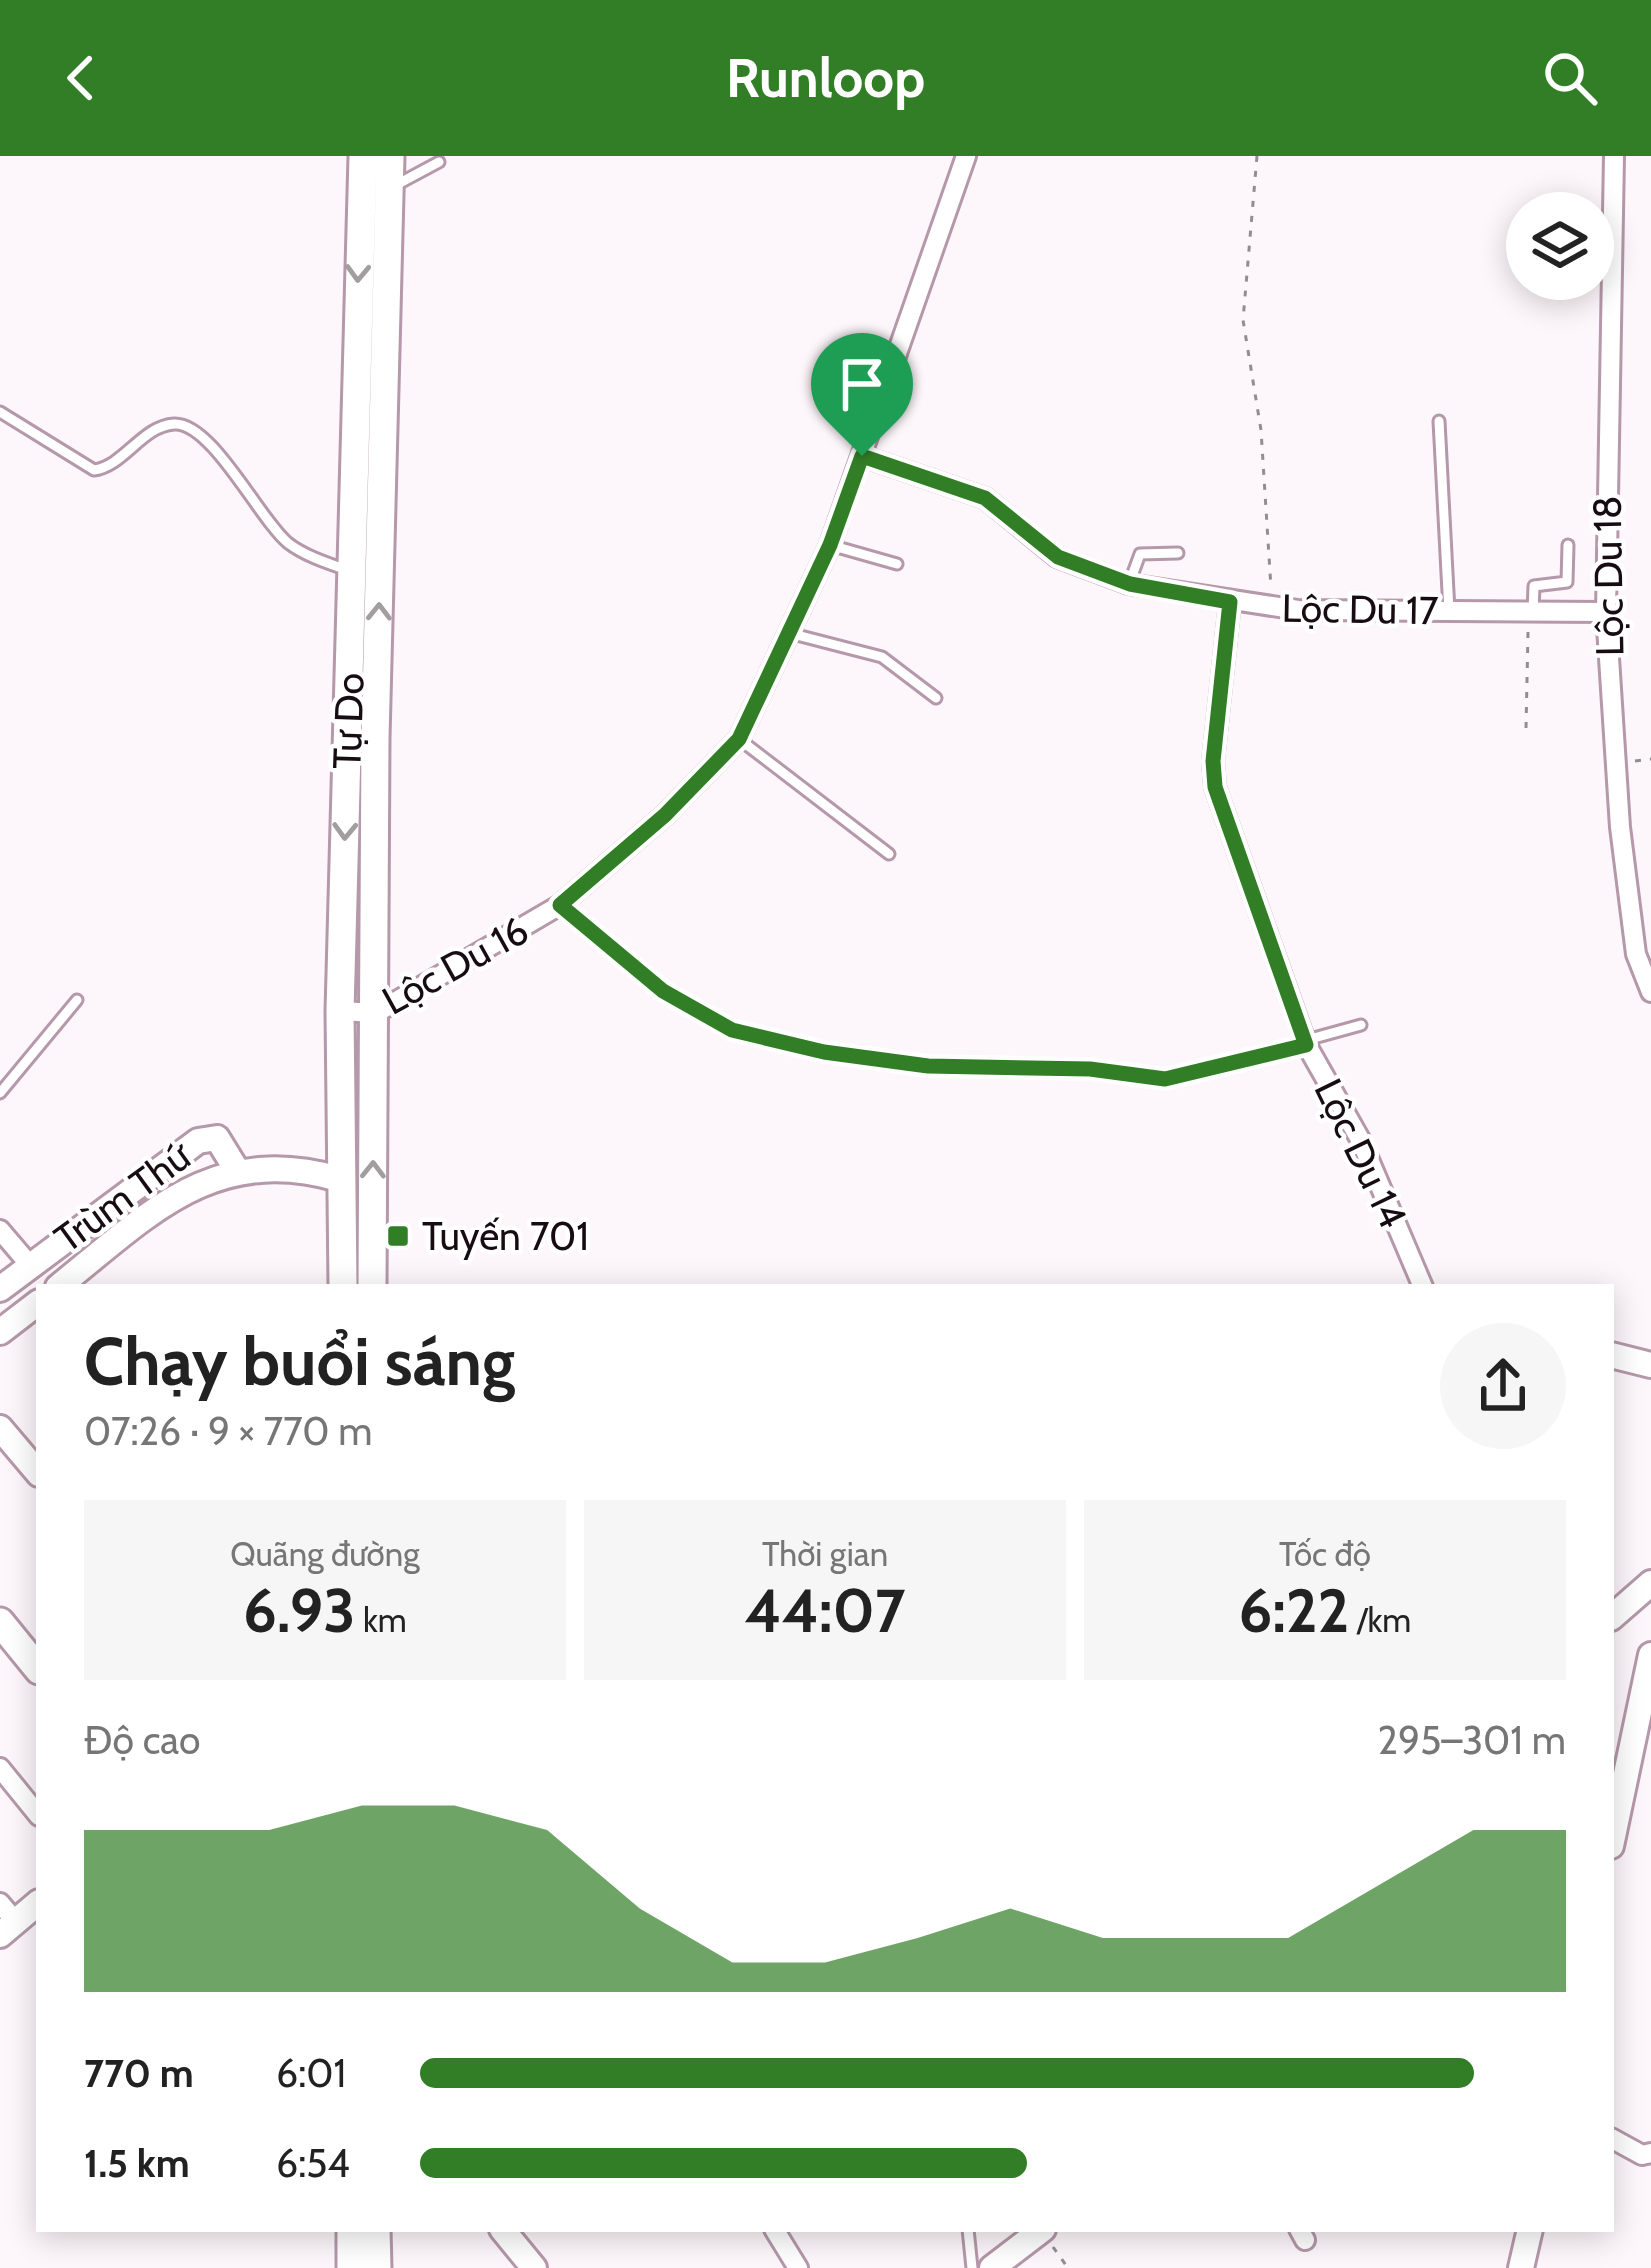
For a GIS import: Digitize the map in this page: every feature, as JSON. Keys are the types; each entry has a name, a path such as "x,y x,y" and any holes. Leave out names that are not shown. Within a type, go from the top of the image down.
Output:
{"main road":[{"name":"Tự Do","path":"343,1284 340,1011 363,156"},
{"name":"Tự Do","path":"371,1284 375,738 390,156"},
{"path":"0,1622 36,1666"},
{"path":"351,2232 352,2268"},
{"path":"376,2232 377,2268"}],"street":[{"name":"Lộc Du 16","path":"340,1011 376,1013 560,905 665,815 739,739 830,545 966,156"},
{"name":"Lộc Du 18","path":"1614,156 1606,612 1620,827 1636,954 1651,992"},
{"name":"Lộc Du 17","path":"862,456 985,498 1058,557 1130,584 1272,608 1606,612"},
{"name":"Lộc Du 14","path":"1230,602 1213,761 1215,787 1306,1045 1361,1141 1423,1284"},
{"name":"Trùm Thứ","path":"0,1289 198,1141 217,1138 238,1172"},
{"path":"62,1284 187,1190 216,1175 269,1168 339,1179"},
{"path":"0,1230 29,1264"},
{"path":"0,1333 36,1304"},
{"path":"1614,1356 1651,1366"},
{"path":"0,1427 36,1470"},
{"path":"1614,1615 1651,1583"},
{"path":"1614,1835 1643,1733 1651,1655"},
{"path":"0,1768 36,1812"},
{"path":"5,1920 36,1904"},
{"path":"1614,2140 1642,2155 1651,2153"},
{"path":"504,2232 534,2268"},
{"path":"776,2232 798,2268"},
{"path":"989,2267 1039,2232"},
{"path":"1521,2268 1529,2232"}],"lane":[{"path":"389,188 439,162"},
{"path":"0,412 94,470 107,467 152,433 172,424 184,427 209,443 287,542 352,571"},
{"path":"1439,421 1448,611"},
{"path":"830,545 897,564"},
{"path":"1531,612 1534,586 1567,582 1568,545"},
{"path":"1130,584 1140,554 1178,553"},
{"path":"789,633 882,657 936,698"},
{"path":"739,739 889,854"},
{"path":"560,905 663,991 732,1030 824,1052 928,1066 1090,1069 1165,1079 1306,1045 1361,1025"},
{"path":"0,1093 77,1000"},
{"path":"970,2232 989,2267"}],"path":[{"path":"1257,156 1243,320 1261,430 1272,608"},
{"path":"1526,728 1531,612"}],"place":[{"name":"Tuyến 701","path":"398,1236"}],"route":[{"path":"862,456 985,498 1058,557 1130,584 1230,602 1213,761 1215,787 1306,1045 1165,1079 1090,1069 928,1066 824,1052 732,1030 663,991 560,905 665,815 739,739 830,545 862,456"}]}
